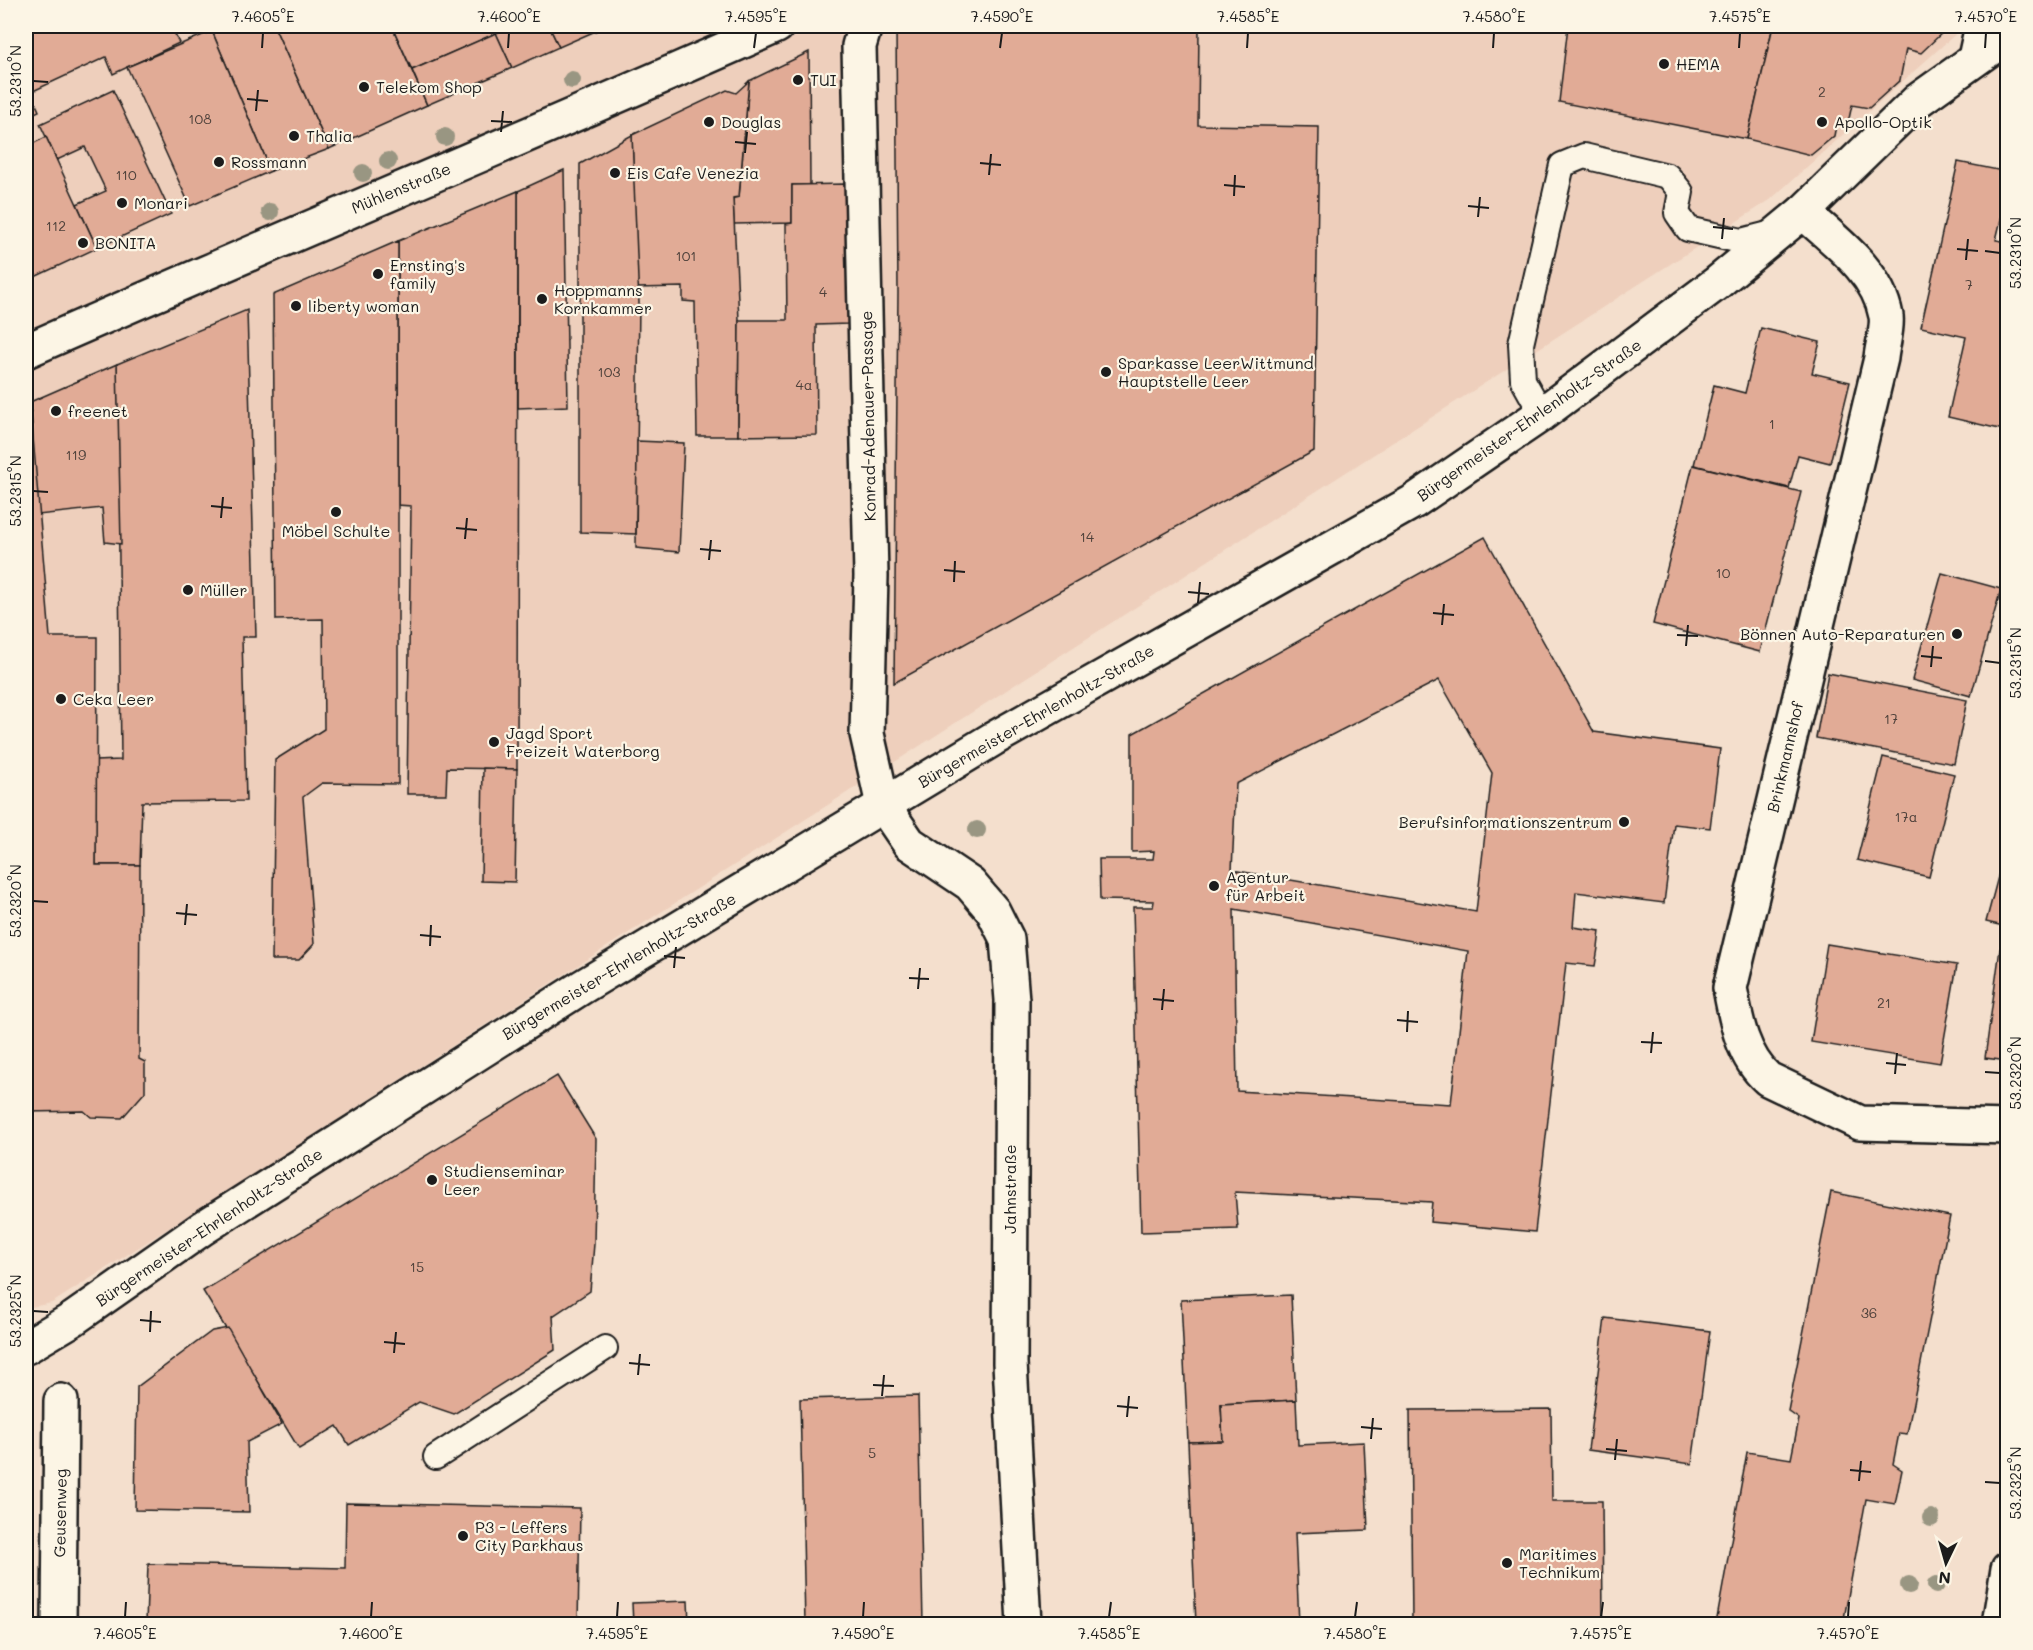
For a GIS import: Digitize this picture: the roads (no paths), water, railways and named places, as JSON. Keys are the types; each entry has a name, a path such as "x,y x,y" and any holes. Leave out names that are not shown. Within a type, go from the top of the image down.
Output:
{"street":[{"name":"Mühlenstraße","path":"26,351 256,249 570,118 777,26"},
{"name":"Konrad-Adenauer-Passage","path":"865,26 859,46 872,576 867,734 883,806"},
{"path":"1975,58 1982,26"},
{"name":"Bürgermeister-Ehrlenholtz-Straße","path":"26,1347 73,1319 202,1228 582,987 993,739 1413,501 1542,414 1642,341 1793,221 1894,121 2007,36"},
{"name":"Brinkmannshof","path":"1793,221 1857,261 1873,283 1886,317 1881,358 1730,988 1738,1032 1760,1072 1768,1079 1860,1123 2007,1127"},
{"name":"Jahnstraße","path":"883,806 909,843 970,884 993,911 1007,939 1012,1000 1010,1363 1024,1624"},
{"name":"Geusenweg","path":"59,1624 61,1401"},
{"path":"1999,1624 2007,1569"}],"lane":[{"path":"1542,414 1523,380 1521,344 1562,165 1584,156 1668,176 1681,192 1677,213 1688,229 1741,241 1793,221"},
{"path":"436,1457 604,1348"}],"place":[{"name":"HEMA","path":"1664,64"},
{"name":"TUI","path":"798,80"},
{"name":"Telekom Shop","path":"364,87"},
{"name":"Douglas","path":"709,122"},
{"name":"Apollo-Optik","path":"1822,122"},
{"name":"Thalia","path":"294,136"},
{"name":"Rossmann","path":"219,162"},
{"name":"Eis Cafe Venezia","path":"615,173"},
{"name":"Monari","path":"122,203"},
{"name":"BONITA","path":"83,243"},
{"name":"Ernsting's family","path":"378,274"},
{"name":"Hoppmanns Kornkammer","path":"542,299"},
{"name":"liberty woman","path":"296,306"},
{"name":"Sparkasse LeerWittmund Hauptstelle Leer","path":"1106,372"},
{"name":"freenet","path":"56,411"},
{"name":"Möbel Schulte","path":"336,512"},
{"name":"Müller","path":"188,590"},
{"name":"Bönnen Auto-Reparaturen","path":"1957,634"},
{"name":"Ceka Leer","path":"61,699"},
{"name":"Jagd Sport Freizeit Waterborg","path":"494,742"},
{"name":"Berufsinformationszentrum","path":"1624,822"},
{"name":"Agentur für Arbeit","path":"1214,886"},
{"name":"Studienseminar Leer","path":"432,1180"},
{"name":"P3 - Leffers City Parkhaus","path":"463,1536"},
{"name":"Maritimes Technikum","path":"1507,1563"}]}
